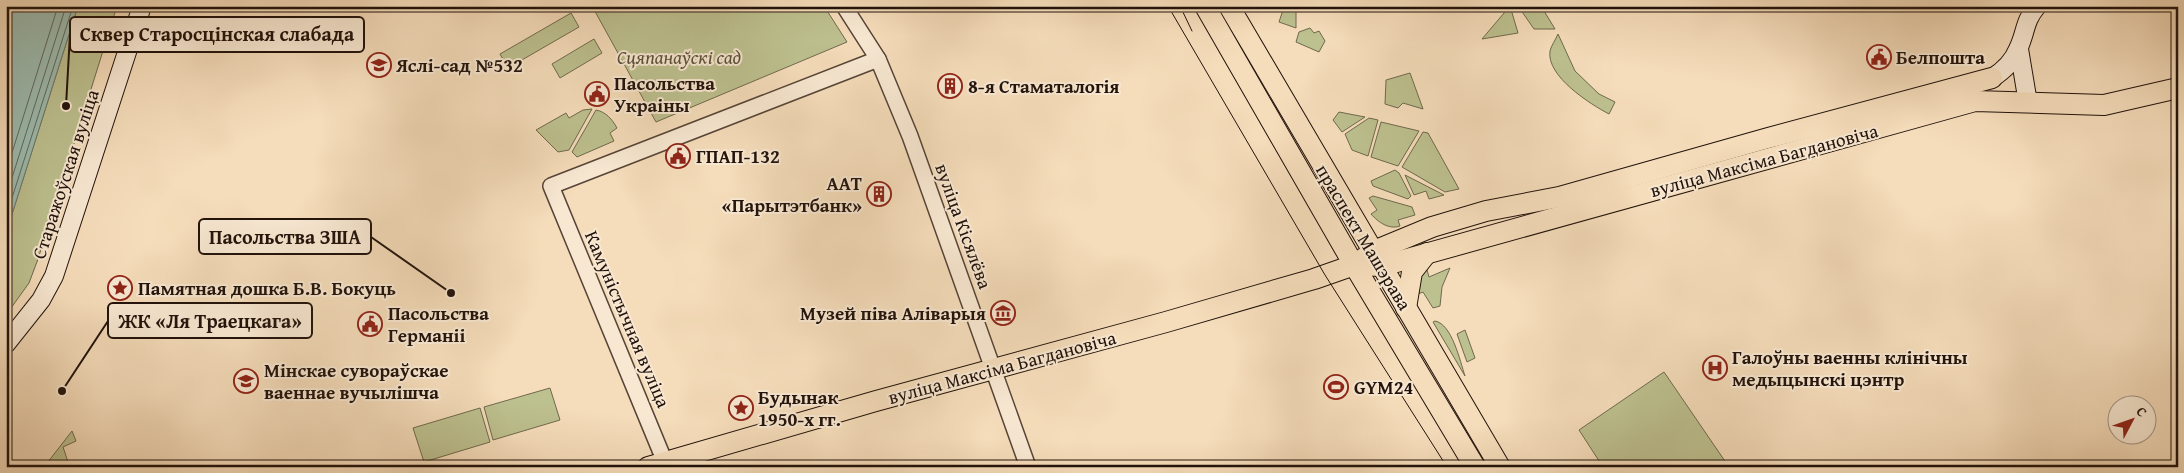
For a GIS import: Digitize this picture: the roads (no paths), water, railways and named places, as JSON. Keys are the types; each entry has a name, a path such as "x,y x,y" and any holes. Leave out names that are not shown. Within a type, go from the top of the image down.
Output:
{"main road":[{"name":"Старажоўская вуліца","path":"6,344 41,300 54,276 142,6"},
{"name":"праспект Машэрава","path":"1205,6 1354,265 1475,467"},
{"name":"праспект Машэрава","path":"1229,6 1500,467"},
{"path":"1992,78 2010,64 2019,49 2026,21 2037,6"},
{"path":"2019,49 2028,103"},
{"name":"вуліца Максіма Багдановіча","path":"1378,259 1432,227 1477,214 1559,197 1700,156 1992,78"},
{"name":"вуліца Максіма Багдановіча","path":"661,465 994,368 1240,302 1354,265 1378,259 1427,253 1975,101 2104,105 2178,88"},
{"path":"1700,156 1708,157 1713,163 1713,169 1708,175"},
{"path":"1406,308 1412,272 1427,253"}],"street":[{"name":"вуліца Кісялёва","path":"844,6 878,59 910,136 1028,467"},
{"name":"Камуністычная вуліца","path":"661,465 551,186 878,59"}],"water":[{"path":"6,6 78,6 6,233"}],"tram line":[{"path":"1168,6 1325,275 1447,467"},
{"path":"1180,6 1192,31"}],"place":[{"name":"Белпошта","path":"1879,57"},
{"name":"Яслі-сад №532","path":"379,65"},
{"name":"8-я Стаматалогія","path":"950,86"},
{"name":"Пасольства Украіны","path":"597,94"},
{"name":"Сквер Старосцінская слабада","path":"66,106"},
{"name":"ГПАП-132","path":"678,156"},
{"name":"ААТ «Парытэтбанк»","path":"879,194"},
{"name":"Памятная дошка Б.В. Бокуць","path":"120,288"},
{"name":"Пасольства ЗША","path":"451,293"},
{"name":"Музей піва Аліварыя","path":"1003,313"},
{"name":"Пасольства Германіі","path":"370,324"},
{"name":"Галоўны ваенны клінічны медыцынскі цэнтр","path":"1715,368"},
{"name":"Мінскае сувораўскае ваеннае вучылішча","path":"246,381"},
{"name":"GYM24","path":"1336,387"},
{"name":"ЖК «Ля Траецкага»","path":"62,391"},
{"name":"Будынак 1950-х гг.","path":"741,408"}],"park label":[{"name":"Сцяпанаўскі сад","path":"679,57"}]}
